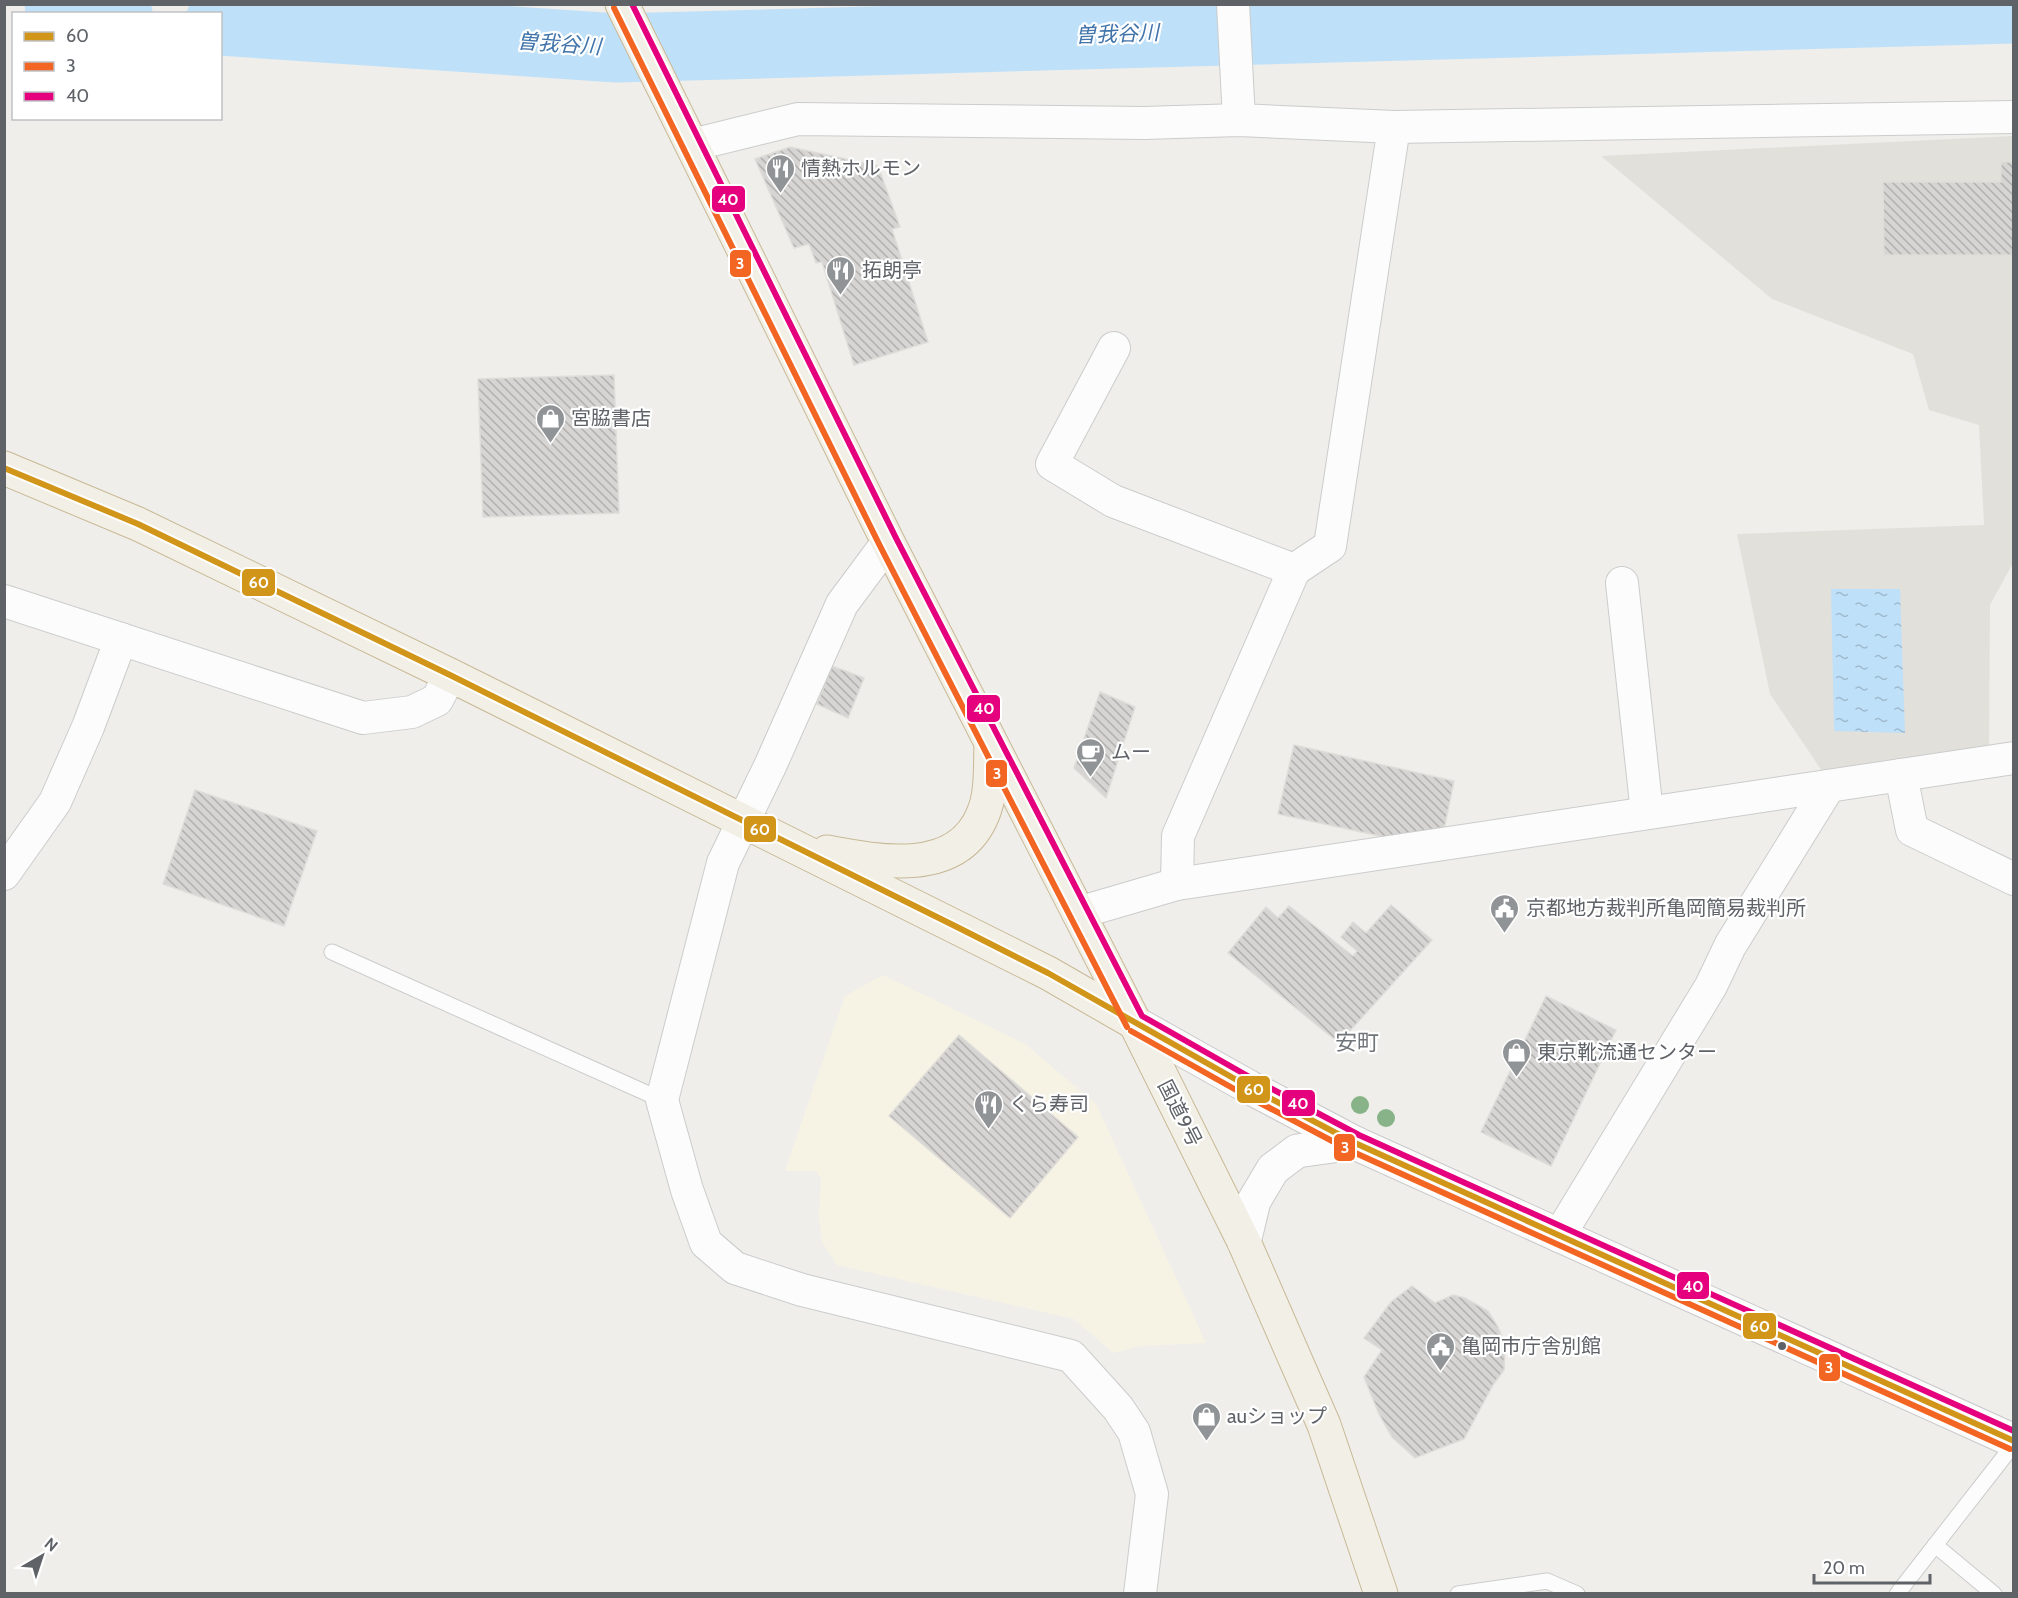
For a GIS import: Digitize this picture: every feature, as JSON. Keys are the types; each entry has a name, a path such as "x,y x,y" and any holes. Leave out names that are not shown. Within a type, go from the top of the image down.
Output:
{"highway":[{"name":"国道9号","path":"622,4 888,542 1135,1023 1244,1242 1324,1425 1381,1593"},
{"path":"4,468 138,524 450,675 1048,973 1135,1023"},
{"path":"796,846 851,857 894,861 922,860 941,856 958,846 973,831 983,814 989,788 991,742"}],"main road":[{"path":"1135,1023 1355,1143 2013,1442"},
{"path":"1244,1242 1254,1201 1273,1169 1297,1151 1355,1143"}],"street":[{"path":"1233,4 1239,120"},
{"path":"692,145 798,119 1144,123 1239,120 1394,127 2013,117"},
{"path":"1177,884 1178,836 1294,570 1330,546 1394,127"},
{"path":"1114,348 1052,464 1113,501 1294,570"},
{"path":"888,542 842,604 723,863 662,1100 687,1190 706,1243 735,1268 802,1290 1071,1356 1118,1408 1134,1432 1152,1494 1140,1593"},
{"path":"1623,583 1647,813"},
{"path":"4,601 363,718 412,712 437,700 450,675"},
{"path":"4,874 55,802 88,727 122,639"},
{"path":"1078,913 1177,884 2013,758"},
{"path":"1901,775 1912,830 2013,879"},
{"path":"1559,1236 1711,986 1730,946 1829,786"}],"lane":[{"path":"332,952 662,1100"},
{"path":"1897,1593 2013,1442"},
{"path":"1935,1545 1994,1593"},
{"path":"1458,1593 1547,1581 1578,1593"}],"shaded area":[{"path":"2013,136 2014,561 1990,605 1989,747 1945,758 1822,771 1770,694 1737,534 1984,525 1979,425 1929,410 1913,354 1772,299 1601,156"},
{"path":"883,975 1025,1044 1096,1104 1206,1343 1140,1346 1113,1353 1074,1319 837,1265 822,1242 819,1216 821,1179 816,1171 785,1171 845,996"}],"water":[{"path":"1831,589 1900,589 1905,733 1834,731"}],"building":[{"path":"790,147 878,166 900,227 892,229 928,342 854,365 822,262 816,263 809,244 794,248 755,159"},
{"path":"2001,162 2014,162 2014,255 1884,255 1883,182 2001,182"},
{"path":"614,375 619,513 483,517 478,379"},
{"path":"832,666 864,678 848,718 817,704"},
{"path":"1100,692 1135,707 1106,798 1074,768"},
{"path":"1294,745 1454,781 1440,849 1278,814"},
{"path":"195,790 317,831 284,926 163,884"},
{"path":"1391,905 1432,940 1339,1043 1228,953 1266,907 1278,918 1289,906 1353,956 1357,951 1341,937 1353,922 1366,933"},
{"path":"1546,996 1616,1030 1551,1166 1481,1132"},
{"path":"959,1035 1078,1137 1010,1218 889,1116"},
{"path":"1412,1286 1435,1303 1453,1295 1465,1298 1488,1311 1505,1345 1504,1370 1493,1385 1464,1439 1415,1458 1392,1437 1379,1414 1364,1377 1382,1350 1364,1338 1391,1302"}],"waterway":[{"name":"曽我谷川","path":"59,4 78,11 91,12"},
{"name":"曽我谷川","path":"222,21 617,48 2014,9"}],"transit line":[{"name":"40","path":"632,4 896,538 1142,1016 1253,1079 1359,1135 2014,1431"},
{"name":"3","path":"614,8 880,546 1127,1027"},
{"name":"60","path":"4,468 138,524 450,675 961,929 1048,973 1249,1087 1355,1143 2014,1441"},
{"name":"3","path":"1131,1031 1351,1151 2010,1449"}],"place":[{"name":"情熱ホルモン","path":"780,194"},
{"name":"拓朗亭","path":"841,296"},
{"name":"宮脇書店","path":"550,444"},
{"name":"ムー","path":"1090,778"},
{"name":"京都地方裁判所亀岡簡易裁判所","path":"1505,934"},
{"name":"東京靴流通センター","path":"1516,1078"},
{"name":"くら寿司","path":"988,1130"},
{"name":"亀岡市庁舎別館","path":"1440,1372"},
{"name":"auショップ","path":"1206,1442"}],"district":[{"name":"安町","path":"1357,1042"}]}
